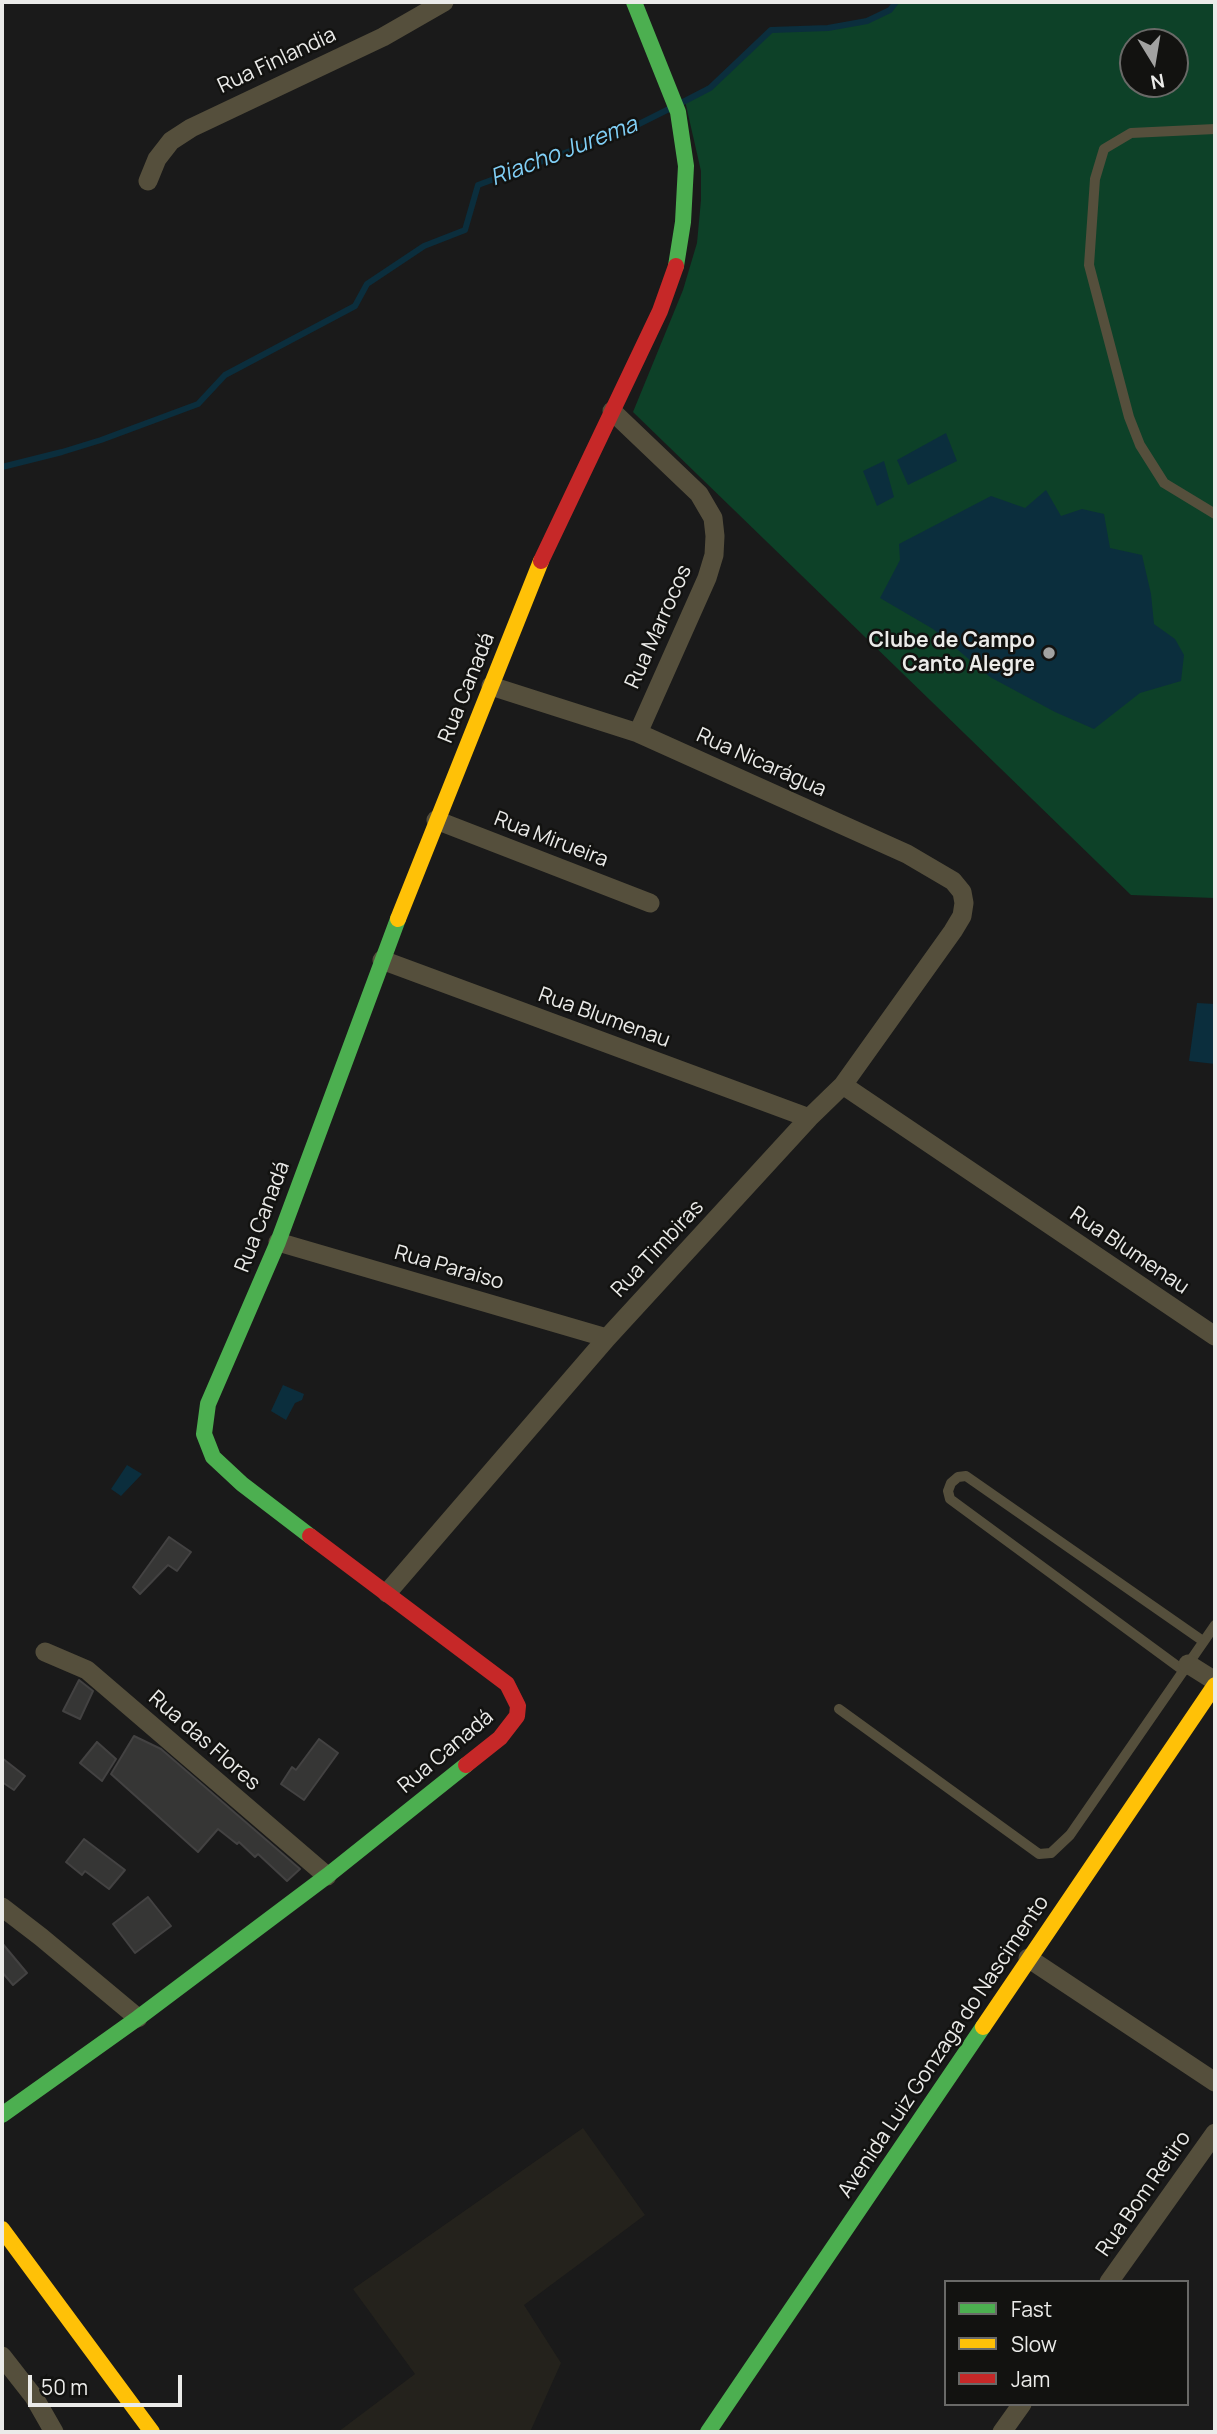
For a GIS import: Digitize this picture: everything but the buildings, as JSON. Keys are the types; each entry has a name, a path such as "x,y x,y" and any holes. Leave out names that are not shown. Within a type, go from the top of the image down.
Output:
{"street":[{"name":"Rua Finlandia","path":"148,181 157,159 171,141 191,128 383,37 444,2"},
{"name":"Rua Canadá","path":"2,2115 138,2018 327,1876 491,1746 512,1725 517,1716 518,1706 507,1684 228,1472 213,1457 204,1434 208,1404 278,1242 382,960 526,596 559,520 660,311 677,262 683,222 686,166 678,112 634,2"},
{"name":"Rua Marrocos","path":"612,411 699,494 713,519 715,536 714,555 707,578 638,733"},
{"name":"Rua Nicarágua","path":"491,686 638,733 932,867 953,881 962,892 964,903 954,931"},
{"name":"Rua Mirueira","path":"436,820 650,903"},
{"name":"Rua Timbiras","path":"387,1593 607,1338 809,1118 844,1085 954,931"},
{"name":"Rua Blumenau","path":"382,960 809,1118"},
{"name":"Rua Blumenau","path":"844,1085 1215,1336"},
{"name":"Rua Paraiso","path":"278,1242 607,1338"},
{"name":"Rua das Flores","path":"45,1652 87,1670 327,1876"},
{"path":"1186,1667 1215,1683"},
{"name":"Avenida Luiz Gonzaga do Nascimento","path":"708,2432 1215,1683"},
{"path":"2,1907 138,2018"},
{"path":"1028,1958 1215,2082"},
{"name":"Rua Bom Retiro","path":"1110,2280 1215,2133"},
{"path":"2,2229 152,2432"},
{"path":"2,2356 34,2397 54,2432"},
{"path":"1002,2432 1021,2406"}],"lane":[{"path":"1215,129 1131,133 1104,149 1095,179 1089,265 1129,417 1140,445 1164,483 1215,514"},
{"path":"1186,1667 950,1499 948,1491 951,1483 958,1477 966,1476 1203,1642"},
{"path":"839,1709 1039,1854 1051,1853 1070,1835 1215,1625"}],"shaded area":[{"path":"583,2128 645,2215 524,2305 561,2363 530,2432 338,2432 415,2374 353,2289"}],"green space":[{"name":"Clube de Campo Canto Alegre","path":"896,2 1215,2 1215,898 1131,895 633,412 683,290 697,243 701,171 685,101 710,88 771,30 828,28 867,21 890,10"}],"water":[{"path":"946,433 957,461 908,485 897,460"},
{"path":"884,461 894,497 877,506 863,471"},
{"path":"1046,490 1061,516 1082,509 1104,514 1110,548 1142,555 1151,594 1154,624 1175,639 1184,655 1181,681 1140,693 1094,729 1055,712 990,677 933,629 880,598 900,560 899,544 991,496 1025,508"},
{"path":"1197,1003 1215,1004 1215,1064 1189,1061"},
{"path":"283,1385 304,1394 302,1400 295,1403 286,1420 271,1411"},
{"path":"127,1465 142,1474 121,1496 111,1489"}],"waterway":[{"name":"Riacho Jurema","path":"681,103 710,88 771,30 828,28 867,21 890,10 896,2"},
{"name":"Riacho Jurema","path":"2,467 101,440 198,404 225,375 355,306 367,284 424,246 465,230 478,185 627,130 671,108"}],"traffic: fast":[{"path":"634,2 678,112 686,166 683,222 676,266"},
{"path":"310,1536 242,1484 213,1457 204,1434 208,1404 278,1242 398,919"},
{"path":"2,2115 138,2018 327,1876 466,1765"},
{"path":"708,2432 983,2027"}],"traffic: slow":[{"path":"398,919 541,561"},
{"path":"983,2027 1215,1685"},
{"path":"2,2229 152,2432"}],"traffic: jam":[{"path":"541,561 660,311 676,266"},
{"path":"310,1536 507,1684 518,1706 517,1716 500,1738 466,1765"}],"place":[{"name":"Clube de Campo Canto Alegre","path":"1049,653"}]}
